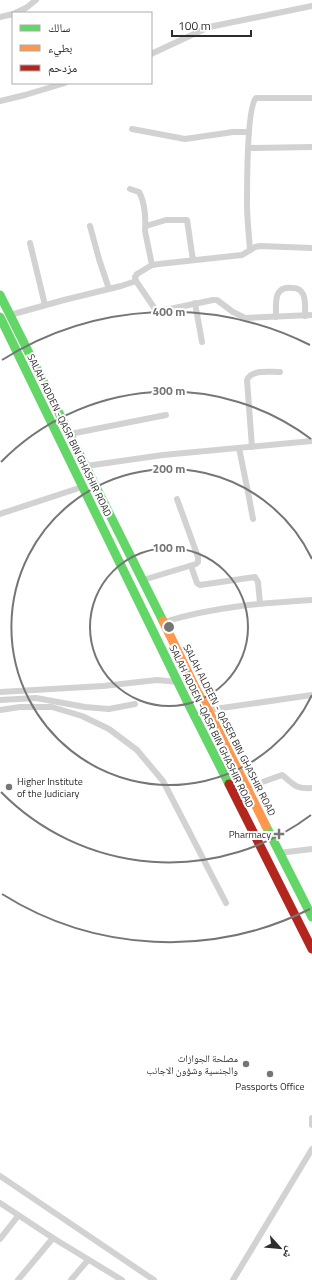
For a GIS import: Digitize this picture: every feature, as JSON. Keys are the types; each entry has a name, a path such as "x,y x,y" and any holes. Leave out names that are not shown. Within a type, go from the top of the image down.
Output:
{"highway":[{"name":"SALAH ALDEEN - QASER BIN GHASHIR ROAD","path":"0,295 312,917"},
{"name":"SALAH ADDEN -QASR BIN GHASHIR ROAD","path":"0,317 177,679 312,950"},
{"path":"177,679 186,673 186,668"},
{"path":"194,713 194,707 196,704 199,703 206,708"}],"street":[{"path":"16,12 26,8 36,0"},
{"path":"152,54 209,26 312,6"},
{"path":"0,17 12,14"},
{"path":"0,101 25,96 62,84"},
{"path":"250,250 247,205 248,148 253,103 255,98 312,98"},
{"path":"132,129 185,139 233,132 249,132"},
{"path":"248,148 312,147"},
{"path":"130,189 136,190 140,194 146,226 145,231 152,265"},
{"path":"146,226 166,220 187,220 193,260"},
{"path":"90,226 109,289"},
{"path":"30,243 45,305"},
{"path":"312,248 260,246 242,255 152,265 136,275 136,281 155,309 161,311 195,303 217,300 233,312 245,318 312,315"},
{"path":"10,316 45,305 136,281"},
{"path":"276,317 277,296 280,289 284,288 299,289 303,293 305,316"},
{"path":"195,303 202,342"},
{"path":"252,447 248,377 254,373 280,372"},
{"path":"70,434 166,416"},
{"path":"86,466 163,456 312,441"},
{"path":"239,448 253,519"},
{"path":"0,514 82,486"},
{"path":"143,580 197,563 198,557 177,499"},
{"path":"191,566 197,582 200,585 255,577 258,582 260,603"},
{"path":"164,622 184,616 226,608 260,603 312,600"},
{"path":"0,692 103,686 177,679"},
{"path":"206,708 312,695"},
{"path":"0,700 36,698 85,707 109,709 135,704"},
{"path":"0,710 20,707 52,708 82,716 110,729 137,750 163,781 226,903"},
{"path":"246,788 281,775 298,788 312,788"},
{"path":"279,853 312,849"},
{"path":"312,1118 312,1125"},
{"path":"233,1280 312,1149"},
{"path":"0,1176 154,1280"},
{"path":"0,1203 52,1238 122,1280"},
{"path":"0,1239 18,1216"},
{"path":"18,1280 52,1238"},
{"path":"71,1280 88,1260"}],"traffic: fast":[{"path":"0,295 163,621"},
{"path":"0,317 229,784"},
{"path":"266,826 312,917"}],"traffic: slow":[{"path":"163,621 266,826"}],"traffic: jam":[{"path":"229,784 312,949"}],"place":[{"name":"Higher Institute of the Judiciary","path":"9,787"},
{"name":"Pharmacy","path":"279,834"},
{"name":"مصلحة الجوازات والجنسية وشؤون الاجانب","path":"246,1064"},
{"name":"Passports Office","path":"270,1074"}]}
